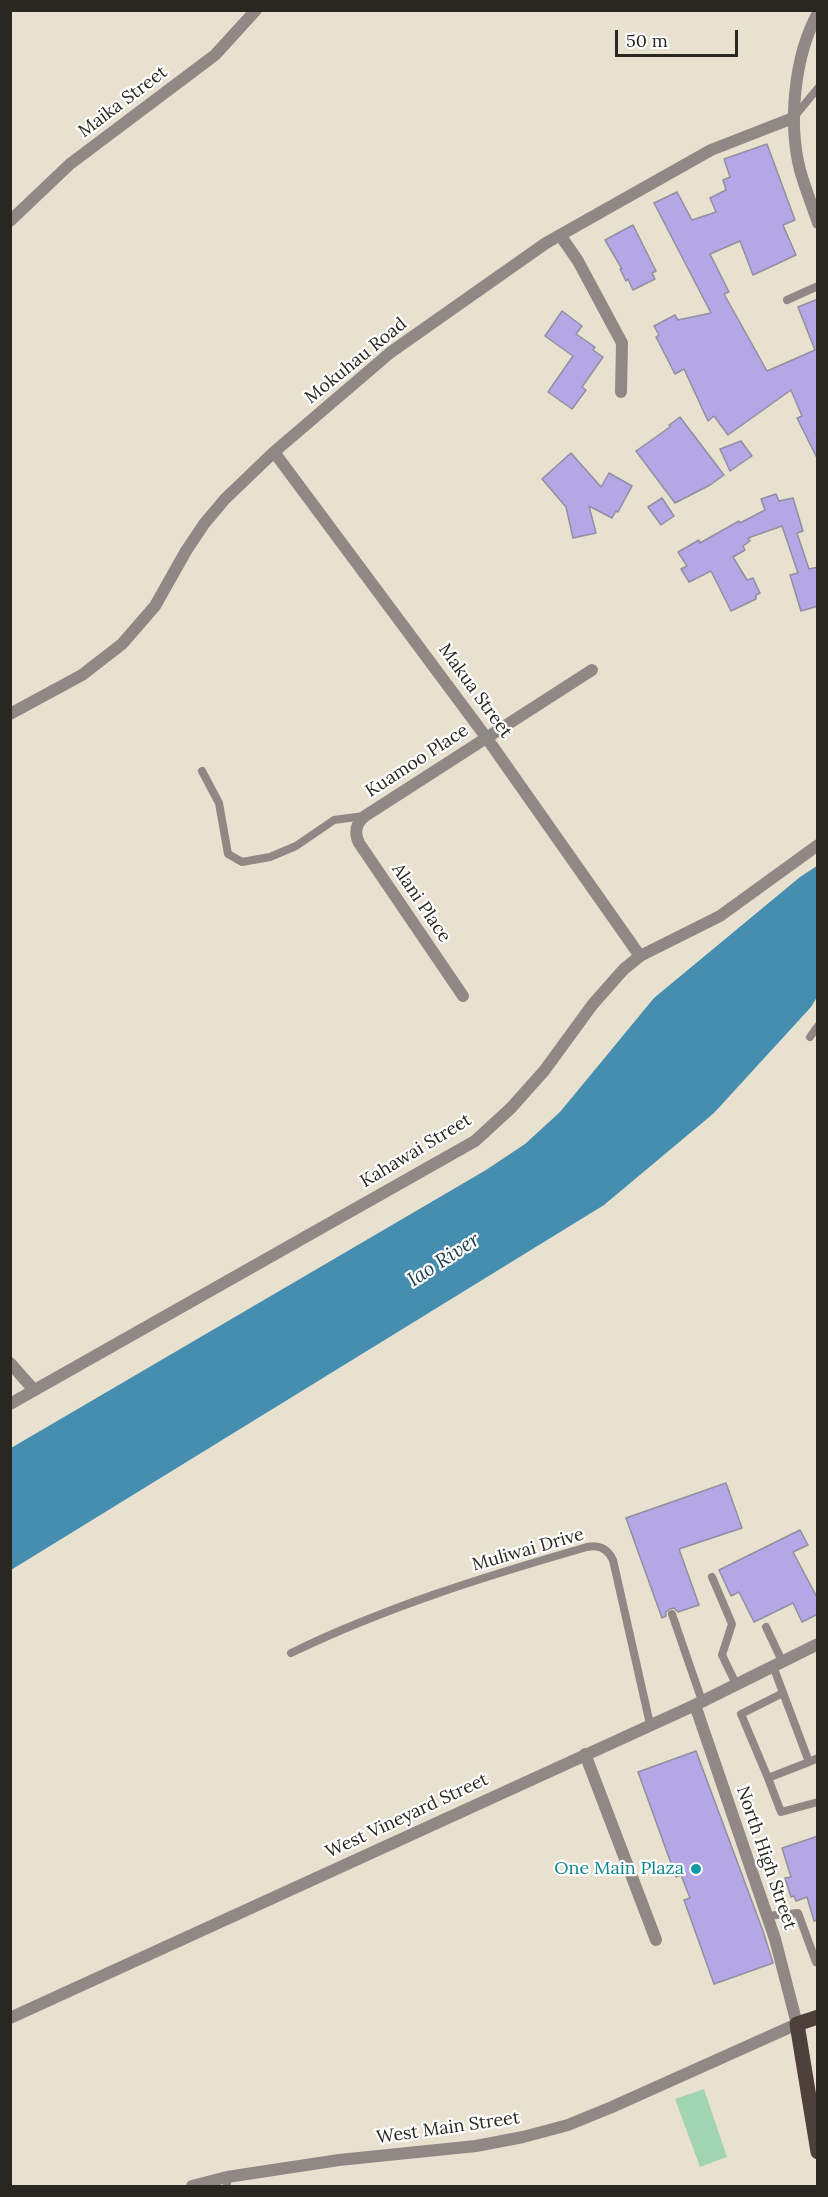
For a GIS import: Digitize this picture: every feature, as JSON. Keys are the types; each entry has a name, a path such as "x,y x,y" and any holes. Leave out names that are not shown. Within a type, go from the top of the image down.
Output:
{"main road":[{"path":"818,2017 797,2024 818,2152"}],"street":[{"name":"Maika Street","path":"10,221 70,164 215,56 256,10"},
{"path":"818,13 812,23 801,59 793,118 800,169 818,222"},
{"name":"Mokuhau Road","path":"10,714 82,675 122,644 155,606 204,524 225,498 274,452 391,352 560,235 711,150 793,118"},
{"path":"560,235 578,261 622,343 621,392"},
{"name":"Makua Street","path":"274,452 486,737 640,956"},
{"name":"Kuamoo Place","path":"357,827 365,816 592,670"},
{"name":"Alani Place","path":"357,827 357,841 463,996"},
{"name":"Kahawai Street","path":"10,1404 475,1141 511,1108 537,1078 593,1004 624,969 640,956 720,916 818,845"},
{"path":"10,1364 34,1390"},
{"name":"West Vineyard Street","path":"10,2018 698,1703 818,1644"},
{"name":"North High Street","path":"698,1703 776,1939 797,2024"},
{"path":"585,1754 656,1940"},
{"name":"West Main Street","path":"192,2187 339,2160 476,2146 568,2125 797,2024"}],"lane":[{"path":"793,118 818,88"},
{"path":"787,300 818,286"},
{"path":"202,771 219,803 228,854 242,862 270,857 296,846 334,820 365,816"},
{"path":"810,1037 818,1026"},
{"name":"Muliwai Drive","path":"291,1653 344,1627 402,1604 496,1573 597,1546 606,1550 613,1560 650,1724"},
{"path":"712,1577 732,1624 722,1655 736,1684"},
{"path":"672,1614 698,1703"},
{"path":"766,1628 783,1693 809,1762"},
{"path":"783,1693 741,1714 781,1812 818,1802"},
{"path":"768,1778 818,1758"},
{"path":"768,1916 798,1913 816,1962"}],"green space":[{"path":"704,2089 727,2157 700,2167 675,2099"}],"water":[{"name":"Iao River","path":"817,866 817,997 811,1007 714,1113 604,1205 11,1570 11,1448 486,1170 525,1144 560,1112 654,998 800,877"}],"building":[{"path":"767,144 795,220 783,225 796,255 753,275 740,241 710,254 729,292 724,294 767,371 815,350 798,307 818,299 818,460 797,418 802,416 791,390 728,435 714,416 708,421 684,369 675,374 656,337 659,335 654,326 675,315 678,320 711,313 654,203 677,192 692,220 716,212 710,198 726,190 723,180 730,177 724,159"},
{"path":"633,225 656,271 652,273 655,279 633,290 605,240"},
{"path":"562,311 582,326 576,334 595,347 593,350 603,357 582,387 586,390 572,409 548,392 573,356 545,336"},
{"path":"680,417 724,475 675,503 636,451"},
{"path":"741,441 752,456 730,471 720,449"},
{"path":"571,453 601,487 609,473 632,486 618,512 616,511 612,518 589,506 596,533 573,538 566,507 542,479"},
{"path":"776,494 779,501 793,498 803,531 797,533 809,569 818,567 818,606 801,611 790,575 798,573 782,526 748,538 750,541 743,546 745,550 733,557 747,580 753,578 760,593 756,595 756,599 731,611 711,571 689,582 681,569 687,566 678,552 765,510 761,499"},
{"path":"662,498 674,516 661,525 648,507"},
{"path":"726,1483 742,1528 679,1549 699,1605 678,1612 674,1608 670,1609 662,1618 626,1518"},
{"path":"800,1530 808,1545 793,1552 818,1599 818,1614 802,1622 793,1603 754,1622 739,1592 731,1596 719,1570"},
{"name":"One Main Plaza","path":"696,1751 773,1963 714,1984 684,1900 690,1898 681,1875 676,1877 638,1772"},
{"path":"818,1836 818,1920 814,1921 807,1897 796,1901 794,1896 791,1897 785,1878 791,1877 782,1848"}],"place":[{"name":"One Main Plaza","path":"696,1869"}]}
